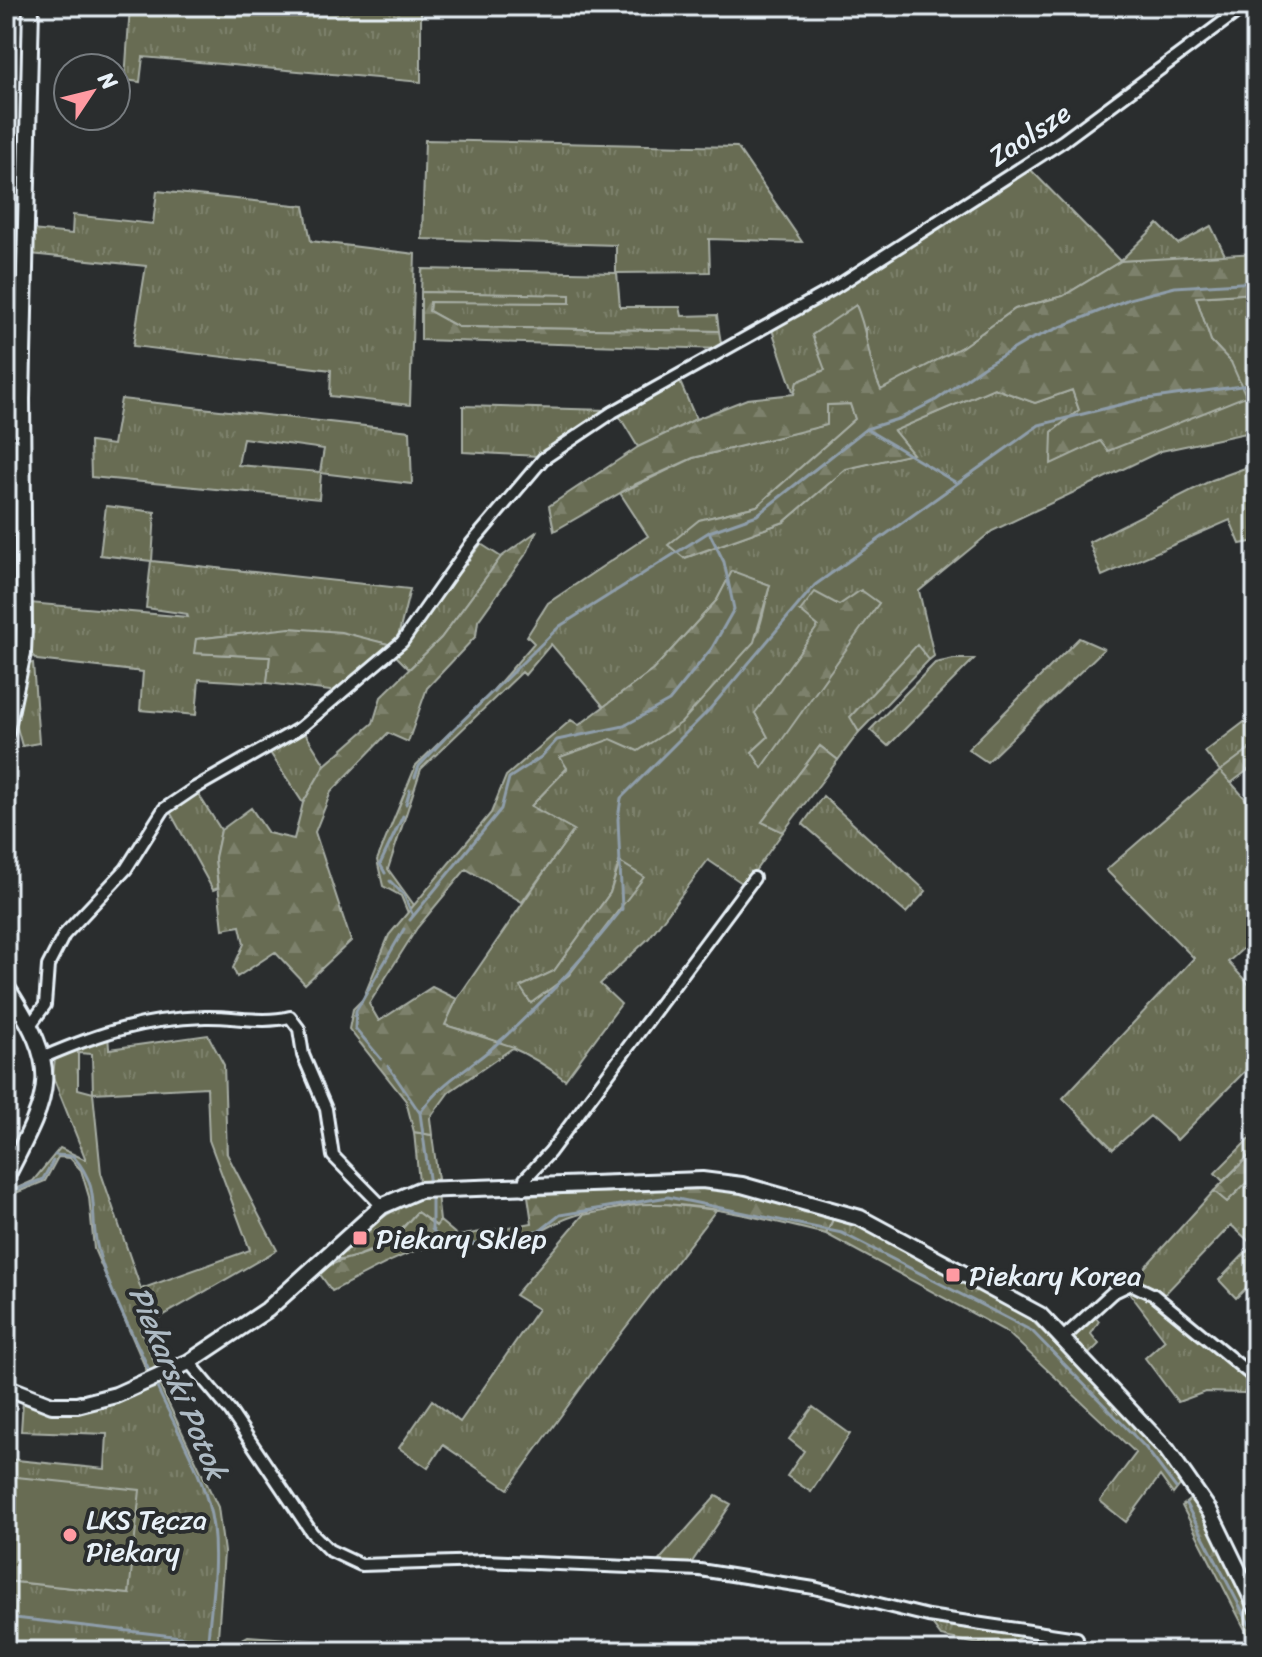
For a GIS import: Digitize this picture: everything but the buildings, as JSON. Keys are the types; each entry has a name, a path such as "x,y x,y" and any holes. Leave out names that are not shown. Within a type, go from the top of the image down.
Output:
{"street":[{"path":"6,732 23,653 24,628 22,390 31,6"},
{"name":"Zaolsze","path":"31,1024 45,1005 48,966 64,935 126,869 164,809 300,728 402,642 471,544 543,459 613,412 831,290 1063,141 1245,6"},
{"path":"524,1189 525,1179 550,1152 754,878"},
{"path":"6,986 31,1024 44,1057 41,1100 30,1133 6,1178"},
{"path":"44,1057 101,1032 145,1021 243,1016 268,1021 290,1017 299,1029 303,1055 326,1109 333,1156 382,1206"},
{"path":"6,1387 37,1401 67,1406 99,1401 189,1362 267,1310 382,1206 419,1190 439,1187 524,1189 702,1180 807,1202 882,1228 1040,1315 1148,1428 1185,1475 1210,1512 1256,1607"},
{"path":"1063,1338 1112,1293 1131,1284 1154,1295 1256,1379"},
{"path":"189,1362 230,1411 312,1533 329,1550 352,1563 485,1561 700,1570 814,1588 928,1616 1077,1638"}],"green space":[{"path":"130,6 421,6 421,82 143,57 140,82 132,81 132,52 127,52"},
{"path":"425,140 737,147 802,242 709,239 710,272 617,273 620,307 680,307 682,316 717,315 719,331 458,327 429,311 430,301 570,303 570,296 421,292 422,269 616,273 616,245 422,239"},
{"path":"1029,168 1120,261 1158,224 1178,244 1211,226 1226,257 1121,261 1063,296 1015,309 962,347 881,391 866,354 866,328 825,370 797,382 794,394 772,330"},
{"path":"157,191 304,206 311,241 415,254 410,405 330,396 331,370 133,346 146,266 31,254 32,230 72,234 73,215 153,224"},
{"path":"1256,253 1256,293 1196,297 1211,341 1231,362 1246,396 1108,451 1100,441 1051,464 1052,432 1079,410 1072,390 1035,403 994,388 894,431 913,454 846,469 784,522 684,558 668,545 699,520 757,506 855,419 850,404 827,405 827,425 693,458 636,484 554,531 549,506 638,447 747,399 794,394 797,382 825,370 812,335 856,305 881,390 962,347 1015,309 1063,296 1121,261"},
{"path":"421,292 570,295 570,303 430,302 429,311 458,327 719,331 722,349 421,340"},
{"path":"1256,293 1256,431 1161,451 992,531 919,591 934,656 929,660 917,646 851,717 859,732 838,760 820,746 762,822 783,832 745,885 708,860 649,938 600,984 621,1004 565,1080 537,1060 508,1046 444,1025 457,999 573,830 531,806 567,769 559,757 607,738 715,678 751,644 761,624 770,585 732,572 717,600 653,670 604,707 551,644 525,675 522,672 421,769 388,869 414,905 408,913 401,896 383,886 377,860 416,765 489,695 534,643 527,636 548,603 648,536 620,493 693,458 826,425 827,405 850,404 855,419 757,506 699,520 685,558 784,522 845,469 912,454 893,431 994,388 1035,403 1072,390 1079,410 1052,432 1231,362 1211,341 1196,297","holes":["878,604 860,625 762,767 752,752 768,737 756,713 819,625 800,611","619,862 643,877 531,1003 521,987 554,971 610,893"]},
{"path":"680,382 696,419 638,447 618,414"},
{"path":"121,399 410,431 412,484 321,473 319,499 91,477 90,442 113,445","holes":["243,438 324,449 320,472 238,465"]},
{"path":"463,406 606,410 539,456 463,452"},
{"path":"15,460 14,511 6,512 6,463"},
{"path":"1256,464 1256,541 1240,544 1230,520 1102,576 1089,542 1212,480"},
{"path":"106,506 155,512 152,561 410,589 399,633 392,645 339,634 294,631 196,639 195,653 270,657 267,683 199,679 196,715 140,710 143,672 37,660 29,652 30,603 188,617 187,614 146,608 151,561 100,555"},
{"path":"536,532 528,551 478,621 476,636 427,688 408,742 388,733 331,792 315,832 351,941 305,984 275,952 237,977 233,968 244,944 240,926 223,929 215,858 221,830 251,808 268,833 294,839 303,803 325,765 373,723 381,697 441,638 501,557"},
{"path":"481,544 501,557 441,638 409,669 396,656"},
{"path":"732,571 770,585 754,642 681,723 638,751 611,739 560,757 567,768 531,806 574,830 522,902 466,869 417,928 369,1004 379,1021 432,987 457,999 445,1025 514,1047 449,1092 430,1118 432,1135 414,1132 406,1101 349,1029 353,1009 363,999 389,935 491,813 506,776 571,720 579,725 653,670 717,600"},
{"path":"861,590 879,603 762,768 752,752 768,737 755,713 818,626 800,611 815,592 839,605"},
{"path":"290,628 341,632 392,645 338,692 267,683 270,657 194,653 196,639"},
{"path":"1079,638 1104,649 987,762 968,749"},
{"path":"917,645 929,660 859,732 850,717"},
{"path":"974,659 888,746 870,730 935,663"},
{"path":"33,663 39,743 22,746 15,720 27,664"},
{"path":"1256,713 1256,744 1221,771 1256,811 1256,937 1228,962 1256,992 1256,1060 1177,1140 1150,1116 1113,1149 1063,1098 1194,958 1106,870 1220,771 1205,752"},
{"path":"303,730 325,765 303,803 269,751"},
{"path":"1256,744 1256,764 1231,783 1220,771"},
{"path":"820,746 838,760 783,832 762,822"},
{"path":"197,792 221,830 215,858 218,888 213,890 169,810"},
{"path":"823,796 926,891 906,913 803,824"},
{"path":"620,862 644,877 569,975 531,1003 520,987 554,971 610,893"},
{"path":"108,1033 109,1049 208,1035 224,1065 227,1154 277,1250 140,1329 158,1370 149,1376 94,1249 89,1197 81,1170 70,1158 58,1157 45,1181 6,1197 6,1193 33,1181 60,1148 86,1160 53,1077 55,1057","holes":["78,1053 92,1054 93,1093 78,1089","207,1087 209,1140 250,1250 141,1289 101,1173 93,1093"]},
{"path":"414,1132 432,1135 438,1179 419,1182"},
{"path":"1256,1132 1256,1149 1223,1181 1215,1173"},
{"path":"1256,1149 1256,1173 1227,1202 1214,1191"},
{"path":"1256,1173 1256,1278 1236,1298 1219,1280 1253,1245 1231,1225 1162,1297 1134,1279 1214,1191 1227,1202"},
{"path":"705,1186 789,1201 835,1215 826,1234 697,1207 633,1205 600,1209 568,1218 518,1240 417,1250 332,1291 319,1273 334,1263 385,1245 417,1212 436,1226 440,1221 458,1236 532,1223 528,1196"},
{"path":"437,1194 440,1221 437,1226 417,1212 380,1246 358,1256 333,1261 392,1212"},
{"path":"650,1202 716,1210 609,1349 508,1489 443,1445 428,1468 399,1448 432,1400 460,1422 538,1309 515,1295 583,1215"},
{"path":"835,1215 863,1224 1027,1316 1154,1441 1184,1480 1173,1494 1160,1476 1126,1522 1100,1501 1136,1453 1007,1332 826,1234"},
{"path":"1125,1287 1137,1289 1152,1298 1254,1381 1244,1393 1205,1392 1178,1402 1145,1358 1165,1340"},
{"path":"1094,1316 1099,1321 1091,1334 1099,1344 1088,1355 1070,1336"},
{"path":"160,1386 218,1507 224,1552 217,1651 6,1651 6,1581 129,1594 7,1476 6,1487 8,1430 7,1459 105,1469 107,1434 21,1431 23,1401 71,1411 96,1408"},
{"path":"813,1407 850,1434 811,1492 787,1476 804,1451 789,1439"},
{"name":"LKS Tęcza Piekary","path":"7,1476 140,1490 129,1594 6,1581"},
{"path":"716,1496 731,1504 690,1565 655,1565"},
{"path":"1194,1496 1256,1619 1256,1651 1182,1506"},
{"path":"929,1620 1026,1634 1006,1644 985,1645 941,1636"},
{"path":"248,1636 454,1651 237,1651 235,1643"}],"waterway":[{"path":"415,777 419,766 449,734 560,626 709,532 757,515 866,429 901,418 936,400 1029,340 1129,299 1175,287 1256,282"},
{"path":"420,1113 445,1085 492,1048 545,999 622,909 618,819 621,798 709,710 815,585 1039,425 1139,400 1256,384"},
{"path":"866,429 955,482"},
{"path":"410,920 501,809 509,778 541,757 557,740 624,726 669,701 712,648 734,609 724,562 709,532"},
{"path":"406,804 410,790"},
{"path":"385,873 380,864 403,816"},
{"path":"390,881 404,895 413,916"},
{"path":"381,1059 355,1028 356,1011 404,929"},
{"path":"388,1066 420,1113 430,1185"},
{"name":"Piekarski Potok","path":"55,1155 73,1156 88,1180 95,1236 103,1266 150,1372"},
{"name":"Piekarski Potok","path":"6,1194 43,1179 53,1161"},
{"path":"432,1196 432,1229 440,1239 473,1244 541,1230 560,1215 668,1197 842,1233 1032,1331 1145,1447 1176,1488"},
{"name":"Piekarski Potok","path":"155,1383 197,1472 210,1509 215,1558 207,1651"},
{"path":"1186,1504 1256,1637"},
{"path":"6,1617 208,1640"},
{"path":"245,1646 296,1651"}],"place":[{"name":"Piekary Sklep","path":"360,1238"},
{"name":"Piekary Korea","path":"953,1275"},
{"name":"LKS Tęcza Piekary","path":"70,1535"}]}
